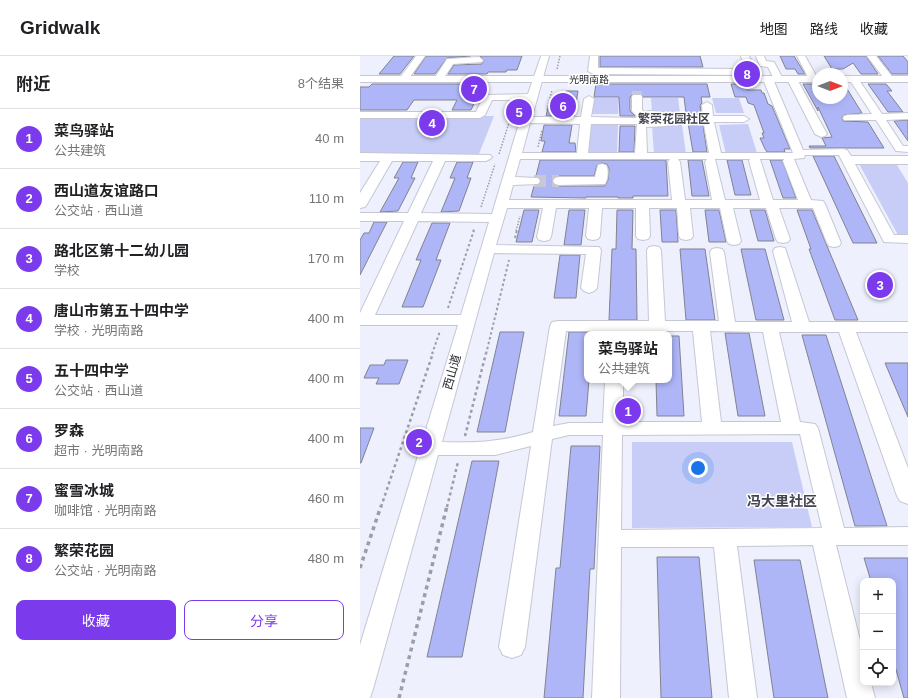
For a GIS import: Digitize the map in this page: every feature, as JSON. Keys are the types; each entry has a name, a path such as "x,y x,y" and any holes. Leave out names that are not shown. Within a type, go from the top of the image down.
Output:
{"main road":[{"name":"光明南路","path":"360,79 550,79 637,89 711,76 812,79"},
{"path":"848,79 908,79"}],"street":[{"path":"404,79 421,56"},
{"name":"西山道","path":"360,689 536,84 550,79 545,56"},
{"path":"594,56 592,71 653,67 711,76 745,72 749,70 750,69 745,56"},
{"path":"515,156 641,156 714,159 800,156 773,79 771,64 763,64 760,56"},
{"path":"801,56 812,73"},
{"path":"871,56 889,79"},
{"path":"439,79 450,61 479,60"},
{"path":"708,61 711,76"},
{"path":"792,79 802,101 811,113 821,134"},
{"path":"848,79 879,117 900,149 908,149"},
{"path":"637,89 638,111 643,119 641,126 641,156"},
{"path":"360,115 480,115 488,97 532,97"},
{"path":"582,156 589,99"},
{"path":"707,105 722,204 734,241"},
{"path":"848,118 908,116"},
{"path":"525,120 643,119"},
{"path":"708,119 744,119"},
{"path":"807,152 843,152 889,239 908,239"},
{"path":"360,157 486,157"},
{"path":"360,204 388,157"},
{"path":"441,157 362,320 467,320"},
{"path":"847,160 908,160"},
{"path":"755,161 770,204 802,327"},
{"path":"789,161 806,204"},
{"path":"674,162 686,236"},
{"path":"559,181 573,175 601,181 602,168"},
{"path":"508,181 534,181"},
{"path":"360,217 413,217 499,211 523,204 818,204 834,243"},
{"path":"544,237 550,204"},
{"path":"593,236 596,204"},
{"path":"642,204 643,236"},
{"path":"488,249 594,250 589,288"},
{"path":"654,250 657,326"},
{"path":"717,252 728,327"},
{"path":"512,647 558,326 616,330 657,326 908,327"},
{"path":"701,326 712,428"},
{"path":"770,327 792,428"},
{"path":"846,327 908,496"},
{"path":"606,698 614,383"},
{"path":"430,448 488,449 506,446 542,435 569,429 808,428 861,698"},
{"path":"610,538 908,536"},
{"path":"724,537 743,698"}],"path":[{"path":"535,156 545,119 550,79 560,56"},
{"path":"399,698 523,204"}],"shaded area":[{"path":"591,98 619,98 618,114 590,114"},
{"path":"651,98 678,98 680,113 652,113"},
{"path":"712,98 739,98 744,113 716,113"},
{"path":"360,116 494,116 479,154 360,154"},
{"path":"748,124 757,153 726,154 719,125"},
{"path":"589,125 618,125 617,154 586,154"},
{"path":"652,125 682,125 686,154 654,154"},
{"path":"858,162 895,162 908,183 908,237 899,237"},
{"path":"632,442 792,442 812,527 632,528"}],"building":[{"path":"394,56 414,56 400,74 379,74"},
{"path":"426,56 471,56 447,58 435,74 414,74"},
{"path":"480,56 522,56 517,70 507,70 506,72 488,72 487,74 448,74 454,65 482,64 484,60"},
{"path":"600,56 700,56 703,67 600,67"},
{"path":"780,56 794,56 805,74 798,74 795,69 786,69"},
{"path":"824,56 866,56 878,74 861,74 853,63 845,68 831,68"},
{"path":"878,56 903,56 908,62 908,74 892,74"},
{"path":"372,84 483,84 471,110 452,110 457,100 414,100 407,110 360,110 360,87 369,87"},
{"path":"596,84 707,84 710,97 701,97 702,103 700,105 707,152 693,152 688,123 680,120 686,113 684,97 643,97 641,94 633,94 630,97 630,111 635,116 620,116 619,97 594,97"},
{"path":"731,84 745,84 747,90 761,90 762,93 764,93 768,104 772,106 790,149 784,149 785,152 767,152 760,138 764,138 762,133 764,133 754,105 748,103 746,97 735,97"},
{"path":"803,84 812,84 812,100"},
{"path":"868,84 886,84 892,91 887,91 903,112 888,112"},
{"path":"848,90 862,113 844,115 842,117 843,121 868,122 884,148 810,148 809,146 826,146 822,138 832,137 818,107 818,111 814,104 848,104"},
{"path":"566,91 578,91 574,116 546,116 550,100 555,100 555,98 563,98"},
{"path":"908,120 908,141 894,121"},
{"path":"544,125 572,125 569,143 575,143 576,152 542,152 545,141 541,141"},
{"path":"620,126 635,126 634,152 619,152"},
{"path":"813,156 834,156 877,243 853,243"},
{"path":"540,160 666,160 668,196 633,196 633,198 531,197 534,186 538,186 541,182 539,177 536,176","holes":["602,163 607,164 609,169 608,180 605,186 559,186 552,182 554,177 559,176 594,176 597,165"]},
{"path":"688,160 702,160 709,196 692,196"},
{"path":"727,160 742,160 751,195 735,195"},
{"path":"770,160 782,160 796,198 783,198"},
{"path":"403,162 418,162 411,178 415,178 398,211 380,212 399,178 394,178"},
{"path":"457,162 473,162 467,178 471,178 459,211 441,212 455,178 450,178"},
{"path":"524,210 539,210 532,242 516,242"},
{"path":"569,210 585,210 581,245 564,245"},
{"path":"617,210 633,210 632,249 636,249 637,320 609,320 612,249 616,249"},
{"path":"660,210 676,210 678,242 662,242"},
{"path":"705,210 719,210 726,242 709,242"},
{"path":"750,210 765,210 774,241 758,241"},
{"path":"797,210 812,210 858,320 835,320 809,249 811,249"},
{"path":"374,222 387,222 360,275 360,240 364,233 369,233"},
{"path":"432,223 450,223 436,260 441,260 423,307 402,307 421,260 416,260"},
{"path":"680,249 705,249 715,320 686,320"},
{"path":"741,249 765,249 784,320 756,320"},
{"path":"560,255 580,255 576,298 554,298"},
{"path":"500,332 524,332 505,432 477,432"},
{"path":"569,332 584,332 584,383 589,383 586,416 559,416"},
{"path":"725,333 749,333 765,416 738,416"},
{"path":"802,335 826,335 887,526 855,526"},
{"path":"672,336 679,336 684,416 657,416 656,383 672,383"},
{"path":"386,360 408,360 399,384 376,384 379,378 364,378 370,365 384,365"},
{"path":"885,363 908,363 908,417"},
{"path":"360,428 374,428 361,463 360,463"},
{"path":"571,446 600,446 594,569 590,569 583,698 544,698 556,568 560,568"},
{"path":"472,461 499,461 462,657 427,657"},
{"path":"657,557 699,557 712,698 661,698"},
{"path":"864,558 908,558 908,698 904,698 896,670 896,578 870,578"},
{"path":"754,560 800,560 828,698 774,698"}],"tunnel":[{"path":"637,91 637,97"},
{"path":"534,181 559,181"}],"place":[{"name":"繁荣花园","path":"747,74"},
{"name":"蜜雪冰城","path":"474,89"},
{"name":"罗森","path":"563,106"},
{"name":"五十四中学","path":"519,112"},
{"name":"唐山市第五十四中学","path":"432,123"},
{"name":"路北区第十二幼儿园","path":"880,285"},
{"name":"菜鸟驿站","path":"628,411"},
{"name":"西山道友谊路口","path":"419,442"}],"district":[{"name":"繁荣花园社区","path":"674,119"},
{"name":"冯大里社区","path":"782,501"}]}
